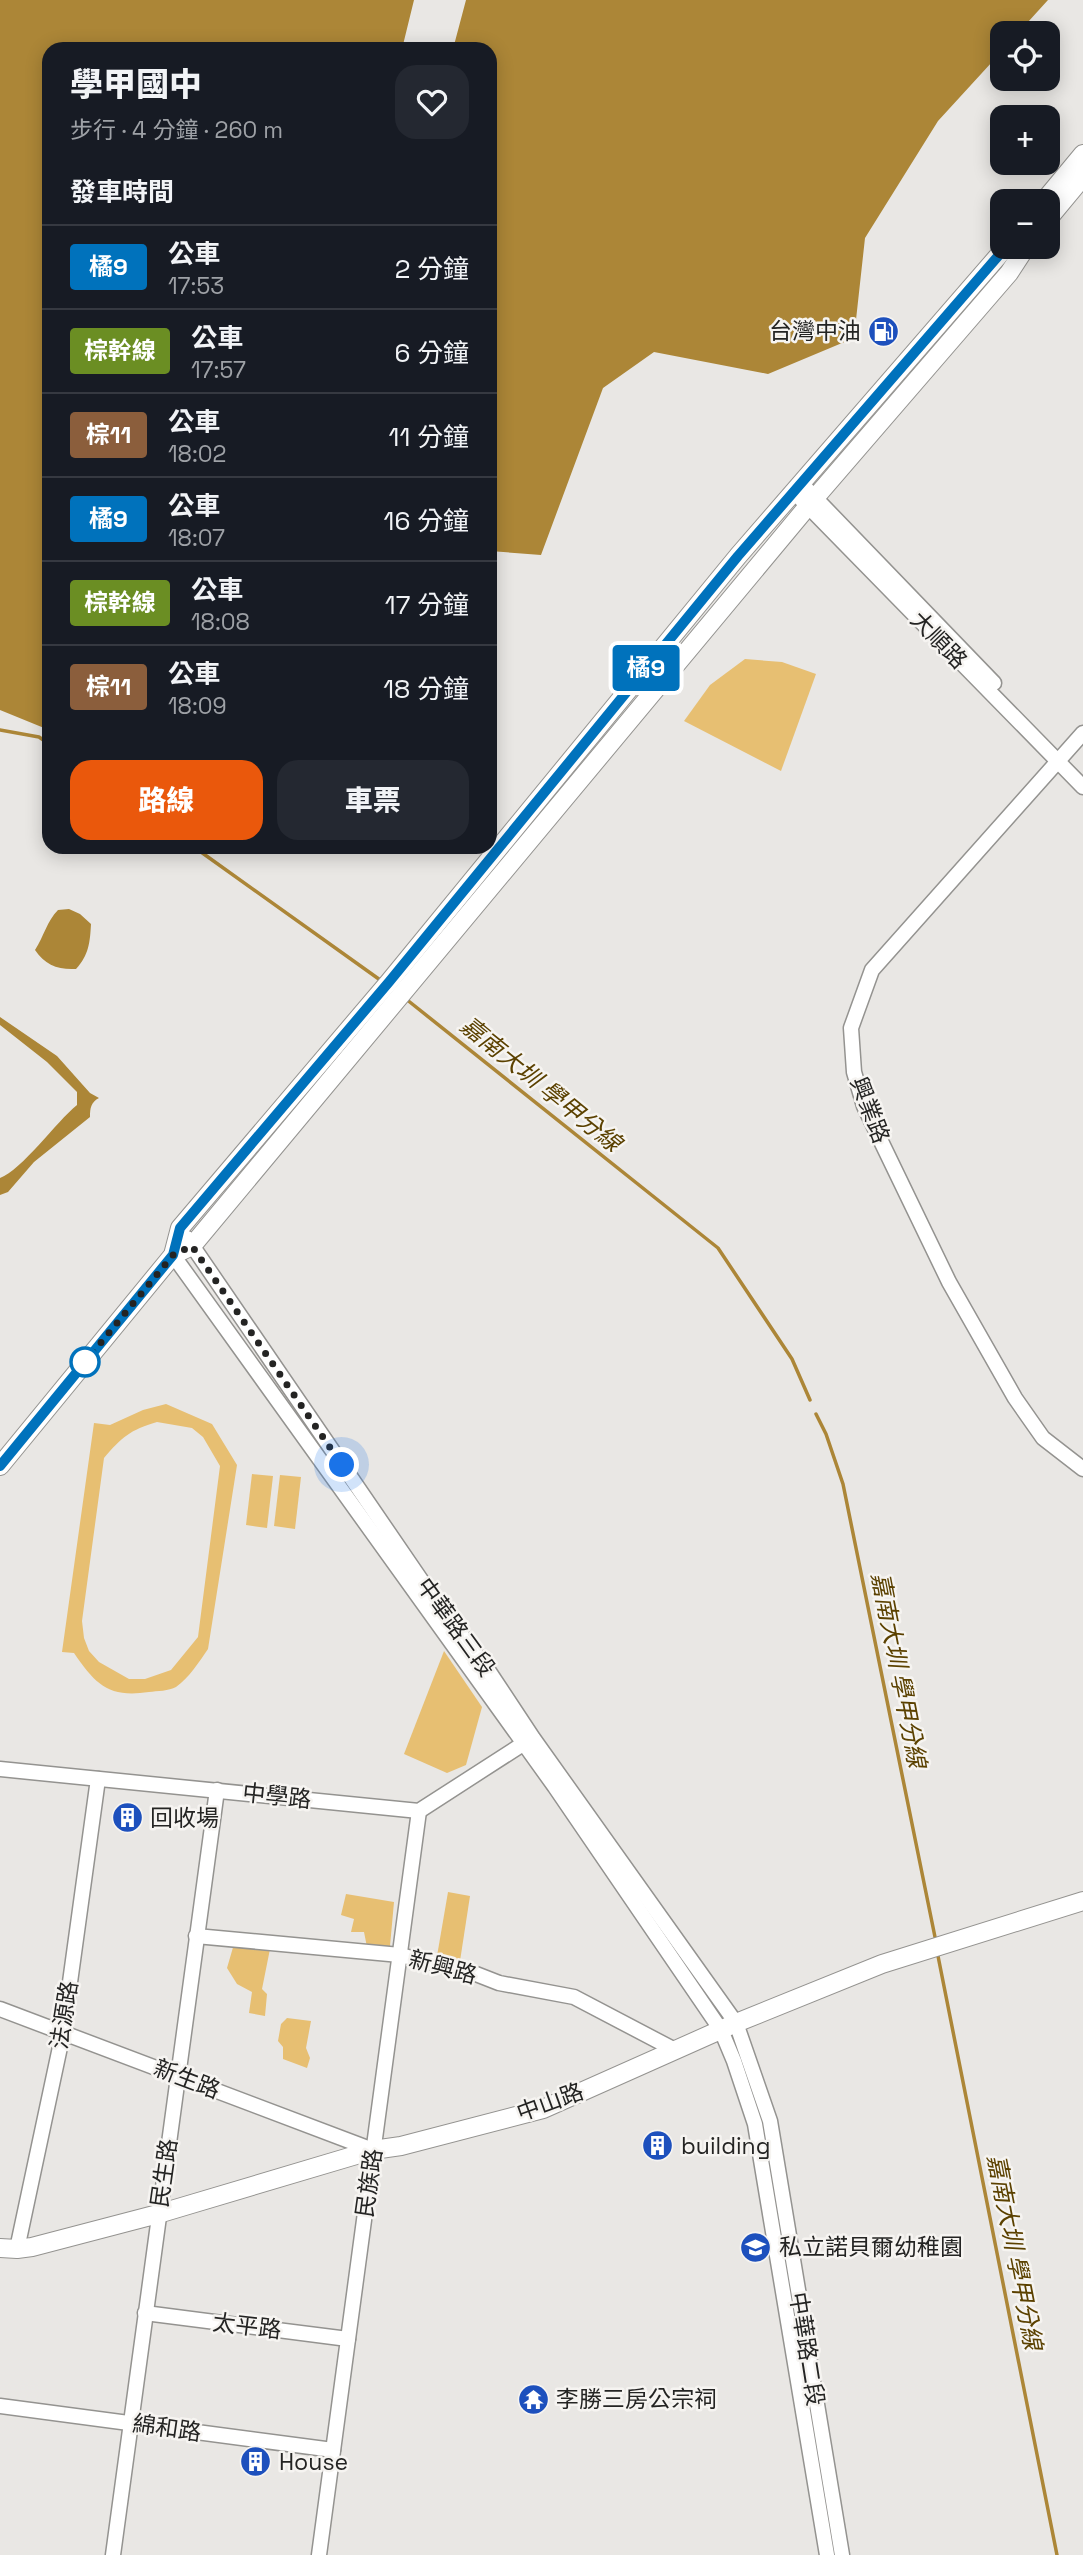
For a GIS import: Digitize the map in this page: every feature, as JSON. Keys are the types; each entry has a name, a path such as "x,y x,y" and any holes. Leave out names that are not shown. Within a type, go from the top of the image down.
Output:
{"main road":[{"path":"1054,189 1083,154"},
{"path":"1060,205 1083,177"},
{"path":"173,1255 192,1246 705,596 995,259"},
{"path":"0,1466 173,1255 180,1228 392,992 1009,273 1018,259"},
{"path":"901,366 916,380"},
{"name":"中山路","path":"8,2249 159,2214 373,2150 401,2146 543,2109 728,2027 882,1964 1083,1901"}],"street":[{"name":"大順路","path":"797,488 1061,759 1083,787"},
{"name":"興業路","path":"1083,733 872,970 851,1028 854,1072 864,1107 949,1282 1015,1398 1043,1438 1083,1469"},
{"name":"大順路","path":"1061,759 1083,775"},
{"name":"中華路三段","path":"180,1228 432,1597 488,1670 528,1741"},
{"name":"中華路三段","path":"173,1255 528,1741 728,2027"},
{"path":"419,1811 528,1741"},
{"name":"中學路","path":"0,1769 419,1811"},
{"name":"法源路","path":"8,2249 63,2033 98,1779"},
{"name":"民生路","path":"113,2555 217,1790"},
{"name":"民族路","path":"319,2555 419,1811"},
{"name":"新興路","path":"197,1936 400,1955 476,1974 499,1983 575,1997 675,2050"},
{"name":"新生路","path":"0,2009 373,2150"},
{"name":"中華路二段","path":"728,2027 734,2061 755,2123 827,2555"},
{"name":"中華路二段","path":"728,2027 770,2121 842,2555"},
{"name":"太平路","path":"145,2313 348,2340"},
{"name":"綿和路","path":"0,2406 333,2450"}],"shaded area":[{"path":"0,0 414,0 404,42 42,42 42,727 0,710"},
{"path":"466,0 1048,0 1029,21 990,21 990,64 938,121 865,238 854,338 768,374 654,352 603,388 541,555 497,552 497,42 455,42"},
{"path":"745,659 782,662 816,674 781,771 684,721 710,685"},
{"path":"69,909 91,924 88,948 76,969 53,966 35,950 54,914 58,910"},
{"path":"0,1017 57,1056 90,1093 99,1098 94,1101 90,1117 34,1162 8,1192 0,1195 0,1178 18,1166 77,1105 77,1092 47,1062 0,1025"},
{"path":"166,1404 212,1424 237,1465 208,1649 176,1687 163,1691 124,1693 113,1691 97,1681 74,1653 62,1652 94,1423 110,1425 143,1410","holes":["157,1422 192,1428 203,1437 220,1466 198,1637 171,1670 145,1679 129,1679 99,1662 89,1651 82,1621 104,1458 127,1435 148,1425"]},
{"path":"252,1474 273,1476 267,1528 246,1525"},
{"path":"280,1475 301,1477 295,1529 274,1526"},
{"path":"444,1651 482,1707 466,1765 447,1773 404,1754"},
{"path":"448,1892 470,1896 460,1961 437,1956"},
{"path":"346,1894 394,1902 390,1946 367,1947 364,1932 351,1932 354,1919 341,1915"},
{"path":"234,1944 270,1949 262,1989 267,1994 265,2016 249,2013 252,1992 237,1984 227,1968"},
{"path":"287,2018 311,2021 306,2048 310,2058 307,2068 283,2059 283,2047 278,2041 281,2024"}],"waterway":[{"name":"嘉南大圳 學甲分線","path":"0,730 42,739"},
{"name":"嘉南大圳 學甲分線","path":"204,854 383,982"},
{"name":"嘉南大圳 學甲分線","path":"406,999 718,1248 792,1359 810,1400"},
{"name":"嘉南大圳 學甲分線","path":"816,1414 826,1434 843,1484 935,1937"},
{"name":"嘉南大圳 學甲分線","path":"938,1956 1057,2555"}],"bus line":[{"name":"橘9","path":"497,849 738,556 995,259"},
{"name":"橘9","path":"0,1466 173,1255 180,1228 389,982 492,854"}],"place":[{"name":"台灣中油","path":"884,331"},
{"name":"回收場","path":"127,1818"},
{"name":"building","path":"658,2146"},
{"name":"私立諾貝爾幼稚園","path":"756,2247"},
{"name":"李勝三房公宗祠","path":"533,2399"},
{"name":"House","path":"256,2462"}],"route":[{"path":"85,1362 173,1255 192,1246 342,1465"}]}
